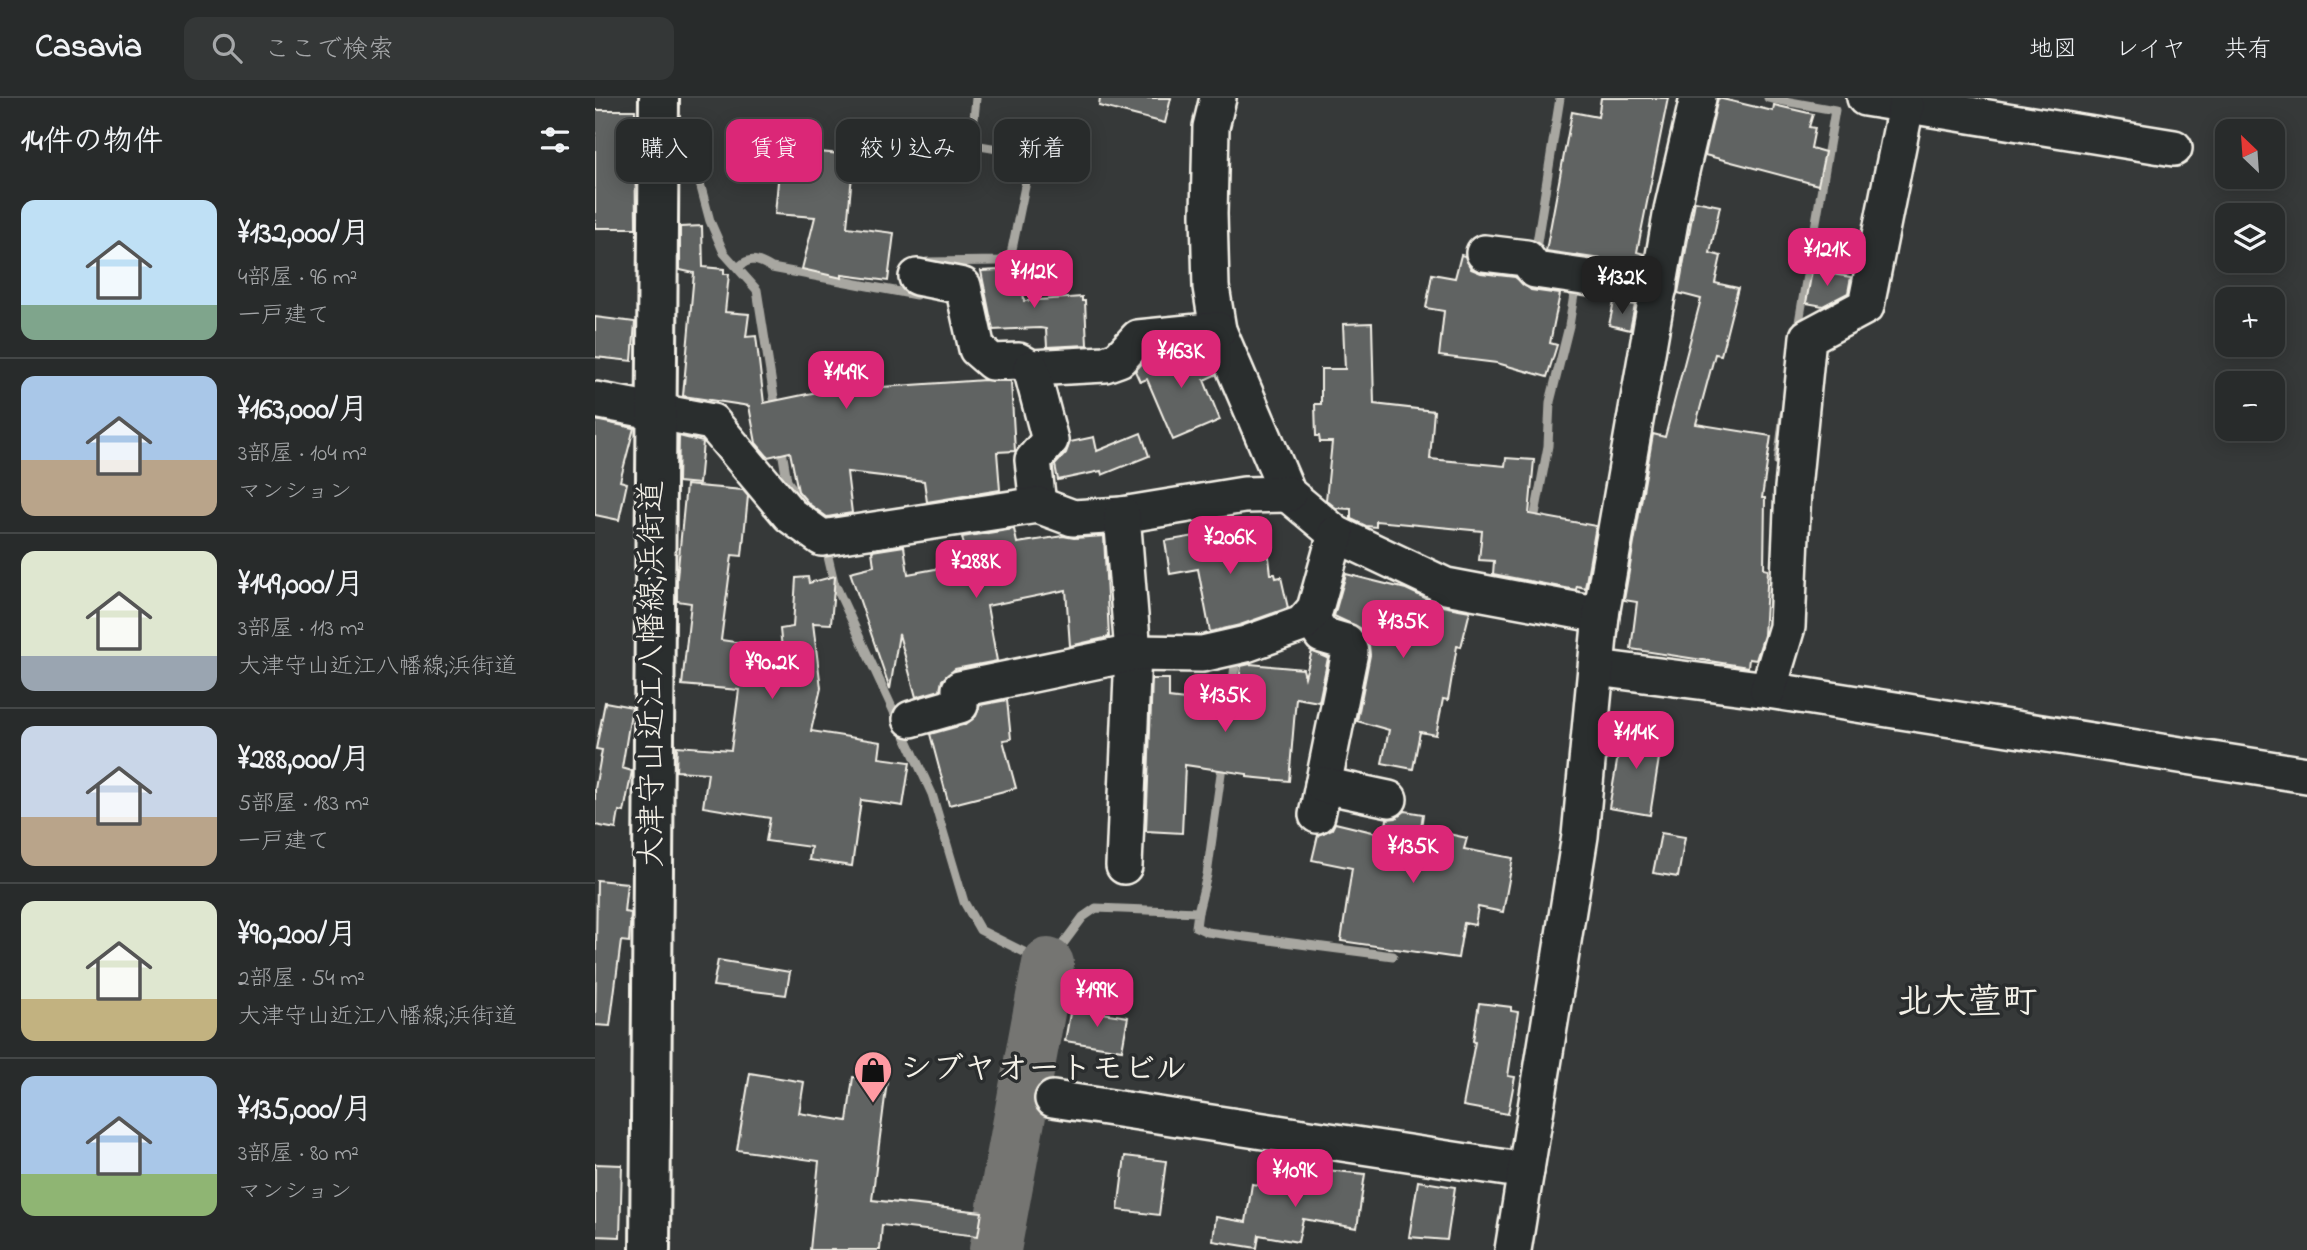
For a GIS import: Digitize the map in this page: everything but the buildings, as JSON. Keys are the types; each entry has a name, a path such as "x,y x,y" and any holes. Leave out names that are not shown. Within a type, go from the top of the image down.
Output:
{"main road":[{"name":"大津守山近江八幡線;浜街道","path":"649,1250 659,98"}],"street":[{"path":"1218,98 1212,127 1209,214 1211,287 1217,330 1288,494 1336,534 1446,586 1601,615"},
{"path":"1513,1250 1609,669 1601,615 1672,210 1698,98"},
{"path":"1768,690 1787,627 1793,488 1808,337 1866,306 1891,101 2174,148"},
{"path":"1484,253 1526,258 1535,270 1658,288"},
{"path":"916,276 963,286 977,349 992,362 1019,361 1031,368 1104,364 1119,359 1138,338 1217,330"},
{"path":"1031,368 1050,440 1034,460 1038,505"},
{"path":"595,400 655,409 712,422 790,515 822,538 1038,505 1073,518 1122,515 1244,495 1288,494"},
{"path":"1122,515 1133,653 1124,866"},
{"path":"911,719 960,705 960,689 1133,653 1202,654 1257,640 1302,624 1315,609 1336,534"},
{"path":"1310,615 1322,635 1346,642 1350,652 1320,800 1389,799"},
{"path":"1609,669 1768,690 2307,775"},
{"path":"1053,1099 1526,1171"}],"waterway":[{"path":"927,271 927,262 1000,261 1011,254 1030,162 1027,154 980,146 972,139 976,98"},
{"path":"1535,255 1560,98"},
{"path":"1768,98 1835,110 1797,334"},
{"path":"700,182 710,221 724,253 757,290 776,410"},
{"path":"739,267 747,261 755,260 772,268 916,295 924,288"},
{"path":"1533,525 1548,446 1550,402 1569,326 1576,282"},
{"path":"1778,462 1784,414"},
{"path":"781,444 787,481 811,513"},
{"path":"825,544 834,582 932,794 964,902 980,930 1048,964 1083,917 1096,908 1198,912 1196,927 1207,932 1393,956"},
{"path":"1229,714 1235,665 1242,658"},
{"path":"1198,912 1207,875 1223,759"},
{"path":"995,1250 1048,964"}],"place":[{"name":"シブヤオートモビル","path":"873,1104"}],"district":[{"name":"北大萱町","path":"1967,1003"}]}
